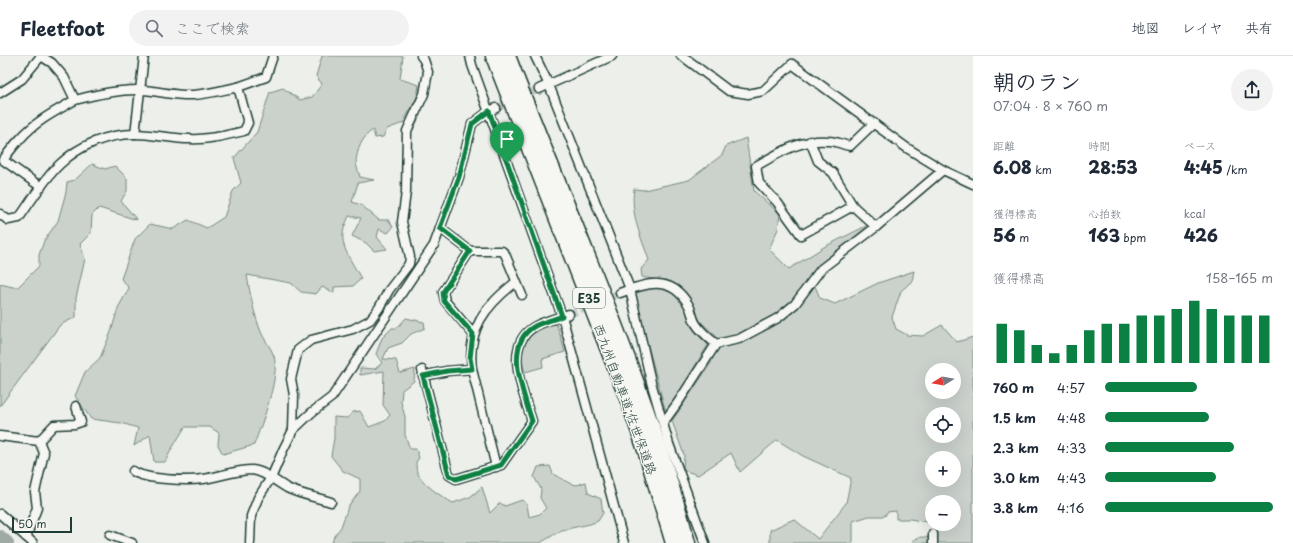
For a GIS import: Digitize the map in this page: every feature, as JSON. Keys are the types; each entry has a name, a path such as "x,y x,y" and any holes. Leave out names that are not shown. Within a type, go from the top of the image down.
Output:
{"highway":[{"name":"西九州自動車道;佐世保道路","path":"494,56 628,399 647,453 674,543"},
{"name":"西九州自動車道;佐世保道路","path":"507,56 620,340 665,469 687,543"}],"street":[{"path":"0,94 22,79 41,56 52,63 64,77 75,100"},
{"path":"135,134 144,56"},
{"path":"41,187 1,159 21,137 48,115 75,100 107,92 140,90 192,95 210,94 238,87 266,77 273,56"},
{"path":"293,430 294,395 291,379 298,350 311,340 353,329 370,320 389,290 410,264 410,257 402,222 406,192 407,131 424,94 428,72 421,56"},
{"path":"470,56 472,65 493,110 565,315 624,543"},
{"path":"535,56 549,85 630,289 651,382 668,444 705,543"},
{"path":"539,89 612,56"},
{"path":"681,56 729,90 748,94 763,91 792,64 907,148 943,170 973,184"},
{"path":"0,214 8,220 19,218 58,166 84,146 100,140 135,134 190,139 217,137 244,131 248,123 238,87"},
{"path":"250,543 251,516 258,498 271,478 293,430 332,396 434,245 459,177 472,124 493,110"},
{"path":"853,206 801,234 777,202 759,183 756,166 786,149 810,141 829,141 850,146 874,123"},
{"path":"810,141 818,161 833,173 853,206 876,227"},
{"path":"663,423 716,344 739,339 778,318 795,304 821,269 876,227 943,170"},
{"path":"440,228 470,251 502,251 505,254 522,295"},
{"path":"470,251 443,292 444,301 473,334"},
{"path":"496,467 470,358 473,334 480,319 488,306 500,294 516,282"},
{"path":"620,293 653,283 672,286 682,295 689,305 696,324 716,344"},
{"path":"472,369 422,373 449,475 456,479 501,465 532,421 517,367 516,357 519,345 525,334 534,327 565,315"},
{"path":"0,436 39,442 54,425 75,424 81,422 76,406"},
{"path":"26,537 37,508 35,492 44,453 39,442"},
{"path":"133,471 145,476 202,479 245,470 253,470 263,473 287,488 331,502"},
{"path":"0,514 33,543"},
{"path":"933,534 933,543"},
{"path":"110,535 132,543"}],"shaded area":[{"path":"322,56 403,56 400,79 419,85 417,97 403,123 387,129 383,137 375,138 373,130 363,140 357,154 356,164 360,177 374,180 358,183 352,202 361,205 379,220 389,220 393,227 388,233 379,229 377,237 387,249 374,251 366,243 352,236 361,218 349,216 343,234 344,246 361,279 353,286 334,287 334,293 322,287 316,294 301,292 291,283 247,275 256,318 262,335 273,353 275,365 275,376 269,400 254,445 223,454 218,445 219,433 210,427 185,427 165,462 154,462 150,435 134,446 138,428 121,423 91,419 75,396 85,372 100,358 111,332 118,308 129,288 121,279 135,239 150,224 173,229 188,220 207,228 224,217 233,191 241,183 234,158 257,132 270,92 283,88 300,100 312,97 322,84 316,76"},
{"path":"746,138 754,191 780,214 778,229 769,249 789,269 824,247 870,224 810,274 820,298 835,304 878,283 914,271 912,281 901,291 892,317 896,329 907,335 923,336 942,325 957,342 973,337 973,543 913,543 913,540 921,537 936,538 934,531 961,531 961,495 925,495 925,522 910,519 896,519 896,511 887,512 885,516 869,516 853,521 853,543 770,543 770,530 794,519 818,539 846,503 851,478 803,456 777,440 740,472 731,453 698,475 683,470 684,455 672,421 711,363 716,336 700,321 690,299 669,282 642,277 641,269 649,260 635,216 633,198 634,189 644,190 689,180 722,155 726,146"},
{"path":"92,164 105,169 115,166 127,178 127,191 121,201 137,220 99,208 92,215 91,233 80,244 85,259 76,298 76,317 60,325 0,406 0,284 18,287 39,266 39,255 44,241 58,221 66,192 67,182 75,180"},
{"path":"657,287 670,289 684,304 694,330 708,345 669,408 665,409 634,293"},
{"path":"406,318 424,322 425,328 411,334 402,343 388,348 383,359 396,360 400,373 415,369 414,381 402,390 401,402 405,417 405,435 410,449 416,449 419,458 416,462 417,471 423,481 438,494 453,503 470,497 482,487 490,513 500,503 505,506 522,500 527,504 529,517 540,514 546,508 540,498 541,489 534,477 538,467 550,466 553,474 569,483 577,485 586,482 588,493 601,499 603,513 598,521 562,530 540,543 332,543 334,536 341,527 348,507 360,491 360,479 343,471 331,456 334,438 334,417 347,418 353,412 360,411 369,427 385,421 390,415 383,405 384,371 360,375 360,368 375,369 382,363 376,354 382,338 392,328 397,328"},
{"path":"552,324 557,325 565,352 542,359 543,367 525,372 522,354 525,343 532,333"}],"waterway":[{"path":"0,537 7,543"}],"tunnel":[{"path":"496,108 539,89"},
{"path":"569,314 620,293"}],"route":[{"path":"489,111 507,163 562,316 534,327 525,334 519,345 516,357 517,367 532,421 501,465 456,479 449,475 423,376 447,371 472,369 470,358 473,334 444,301 443,292 470,251 440,228 459,177 472,124 489,111"}]}
